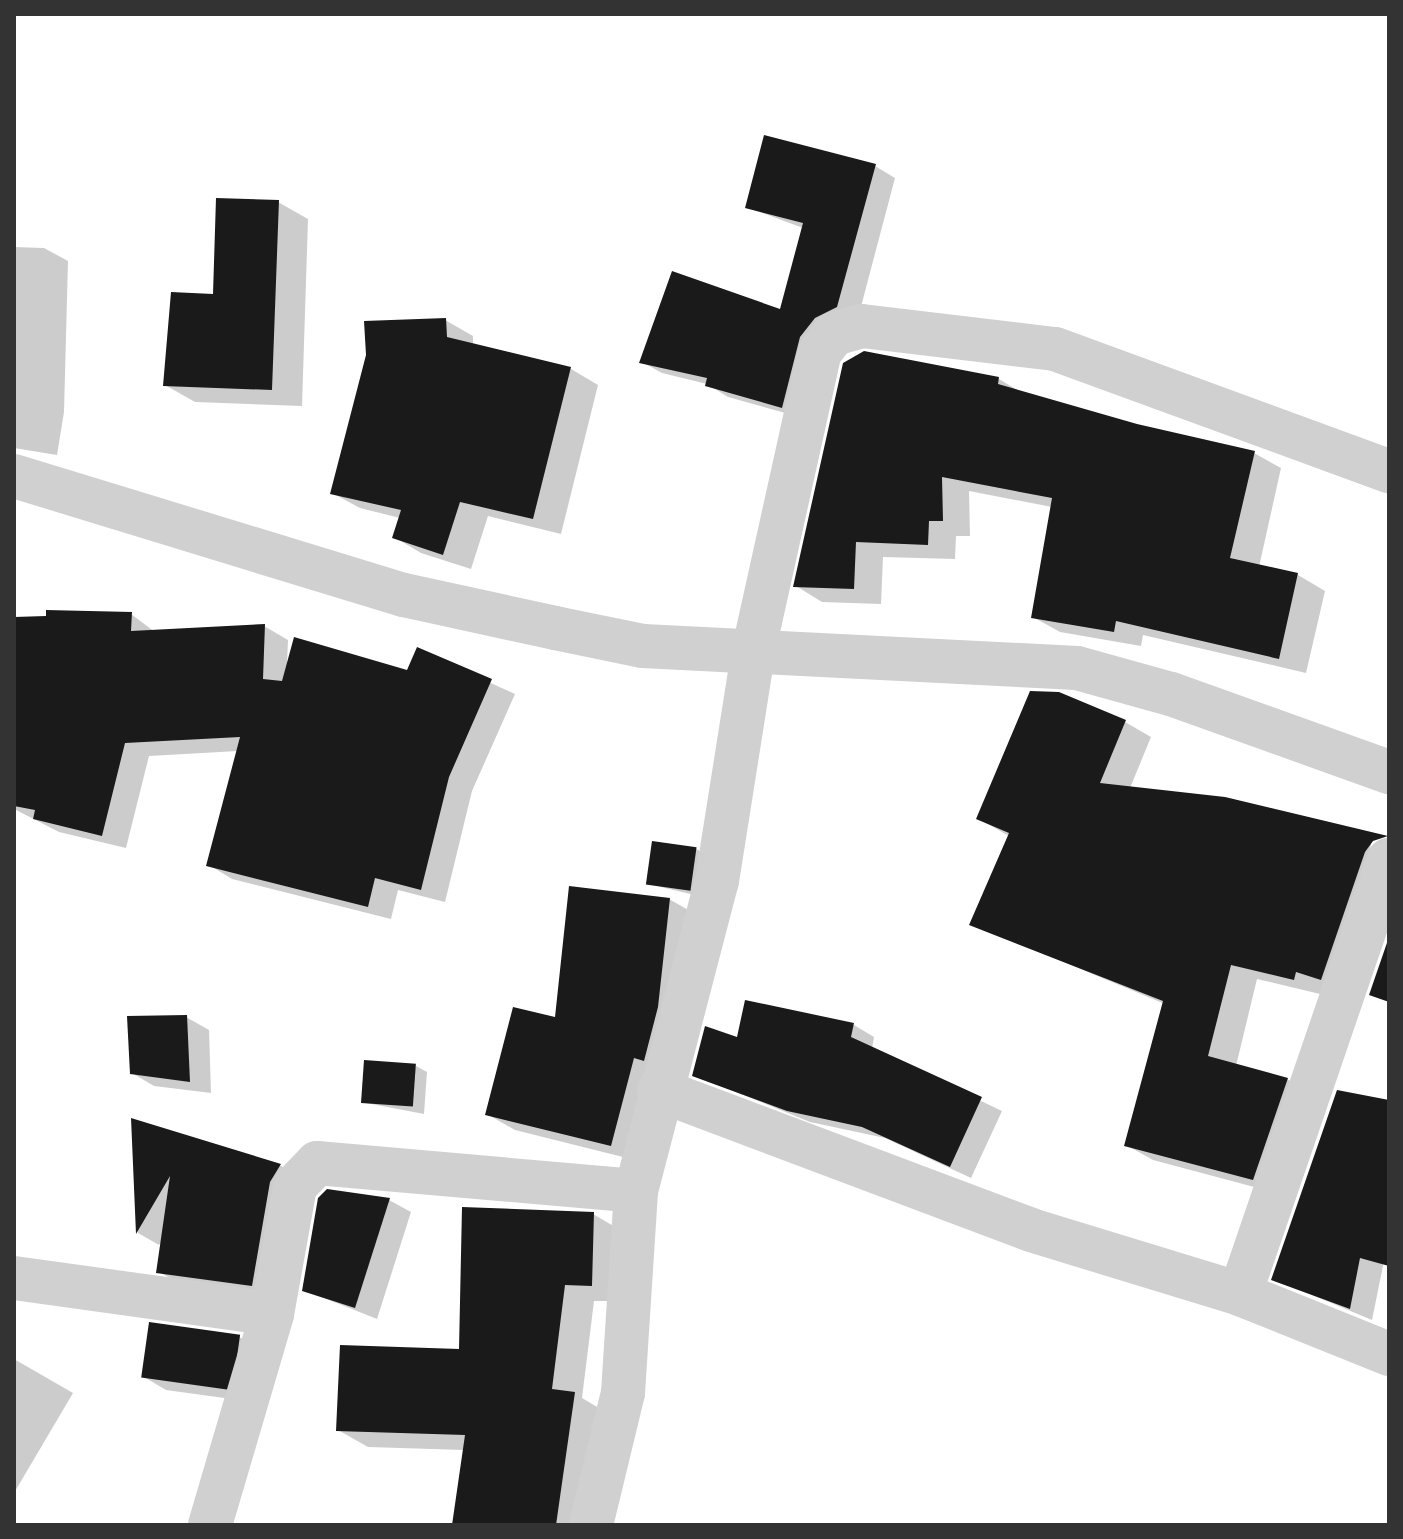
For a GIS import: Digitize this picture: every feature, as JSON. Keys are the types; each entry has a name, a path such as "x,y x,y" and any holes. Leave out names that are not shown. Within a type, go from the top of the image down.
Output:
{"street":[{"path":"591,1525 623,1393 636,1191 659,1090 717,881 753,653 820,352 834,334 862,326 1055,349 1389,471"},
{"path":"14,476 404,595 643,646 753,653 955,659 1077,668 1171,694 1389,772"},
{"path":"1240,1294 1389,860"},
{"path":"659,1090 1031,1230 1240,1294 1389,1354"},
{"path":"210,1525 272,1314 295,1186 317,1163 636,1191"},
{"path":"14,1278 272,1314"}],"building":[{"path":"764,135 876,164 837,307 815,318 800,337 782,408 705,386 707,378 639,363 672,271 780,309 803,223 745,208"},
{"path":"216,198 279,200 272,390 163,386 171,292 213,294"},
{"path":"446,318 447,337 571,367 533,519 460,502 443,555 392,538 401,510 330,494 366,355 364,321"},
{"path":"864,351 999,377 998,384 1137,424 1255,451 1230,558 1298,573 1279,659 1116,621 1114,632 1031,618 1052,498 942,477 943,521 929,521 928,545 856,542 854,589 793,587 843,363"},
{"path":"46,610 132,612 131,631 265,624 263,679 282,681 294,637 407,670 417,647 492,679 449,777 421,890 375,878 368,907 206,866 240,737 125,743 102,836 33,819 35,810 14,806 14,617 46,616"},
{"path":"1030,691 1059,692 1126,720 1100,783 1225,797 1388,836 1373,841 1365,852 1321,980 1296,972 1294,980 1231,965 1208,1056 1288,1078 1253,1180 1124,1146 1163,1001 969,925 1009,833 976,819"},
{"path":"652,841 697,847 690,891 646,885"},
{"path":"569,886 670,898 658,1007 644,1061 634,1058 611,1146 485,1115 513,1007 555,1017"},
{"path":"1389,937 1389,1002 1369,995"},
{"path":"745,1000 854,1023 851,1037 982,1097 950,1167 862,1127 787,1111 692,1076 705,1026 737,1037"},
{"path":"187,1015 190,1082 130,1074 127,1016"},
{"path":"364,1060 416,1064 413,1107 361,1103"},
{"path":"1337,1090 1389,1100 1389,1266 1360,1258 1350,1309 1271,1280"},
{"path":"131,1118 281,1164 270,1182 252,1286 156,1273 170,1176 136,1234"},
{"path":"327,1189 390,1198 355,1308 302,1291 318,1198"},
{"path":"462,1207 594,1212 592,1286 565,1285 552,1389 575,1392 556,1525 452,1525 465,1435 336,1431 340,1345 459,1349"},
{"path":"149,1322 240,1335 232,1390 141,1377"}]}
